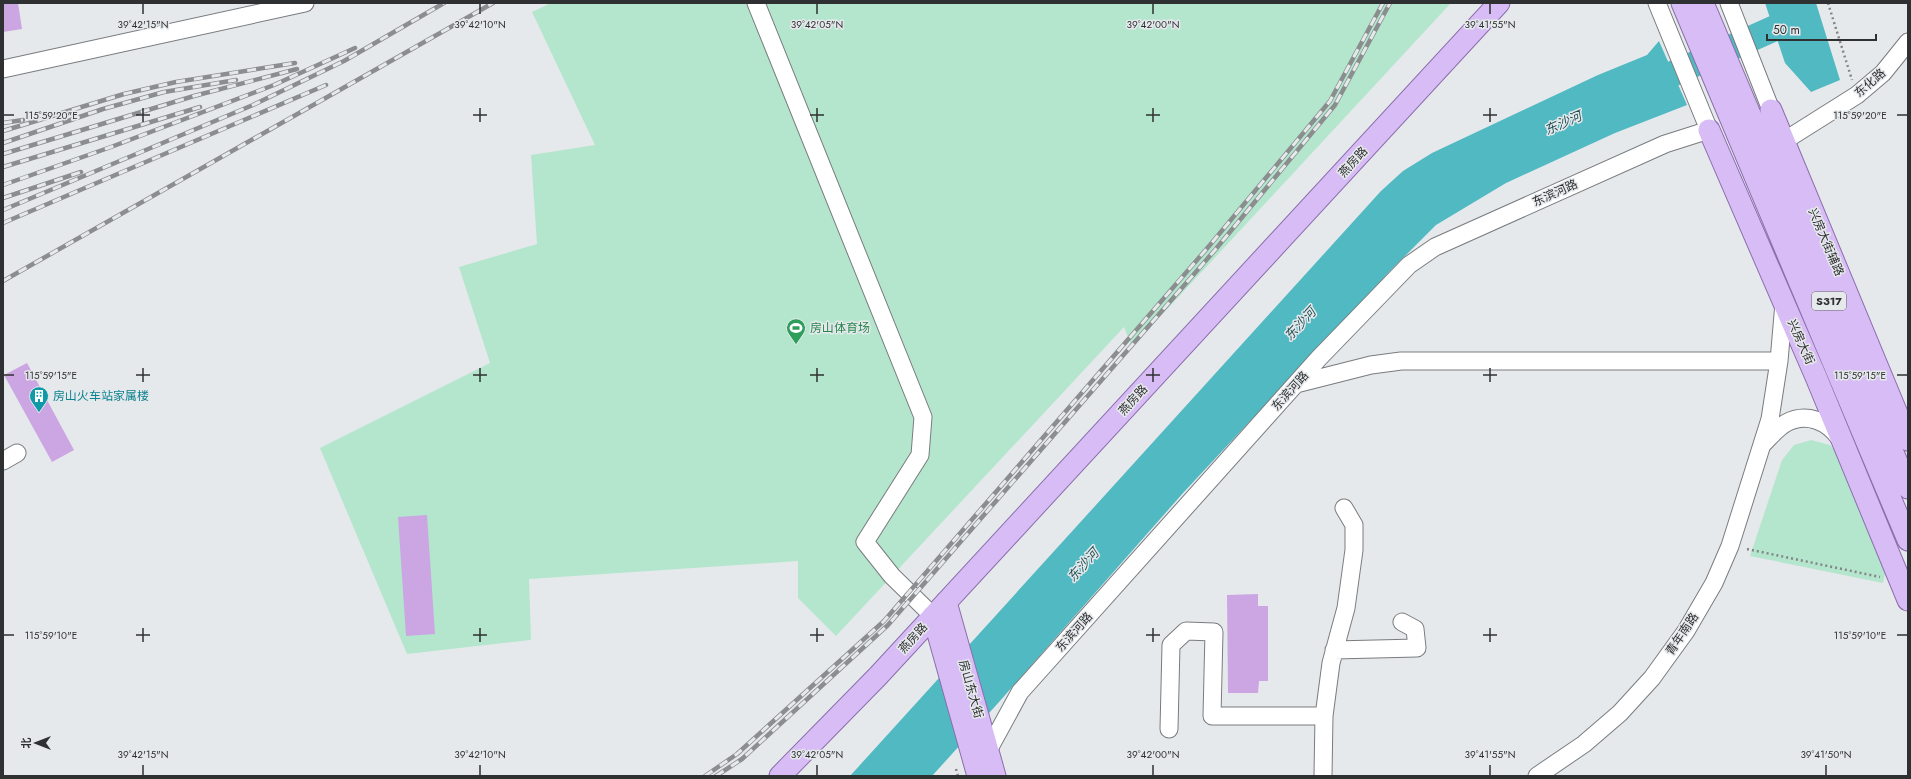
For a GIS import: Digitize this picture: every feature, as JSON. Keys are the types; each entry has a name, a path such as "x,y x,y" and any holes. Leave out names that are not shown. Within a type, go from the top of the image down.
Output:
{"main road":[{"name":"燕房路","path":"780,776 878,676 1499,3"},
{"path":"1682,3 1746,122 1784,141"},
{"path":"1703,3 1746,122"},
{"name":"兴房大街辅路","path":"1771,110 1908,440"},
{"name":"兴房大街","path":"1746,122 1776,226 1908,540"},
{"name":"S317","path":"1746,122 1851,353 1908,488"},
{"name":"兴房大街","path":"1709,130 1845,447 1908,600"},
{"path":"1776,226 1784,303"},
{"path":"1851,353 1854,311"},
{"name":"房山东大街","path":"940,609 976,738 980,774"},
{"name":"房山东大街","path":"976,738 988,752 980,774"}],"street":[{"path":"3,69 305,3"},
{"path":"756,3 923,417 920,455 865,542 892,576 940,609"},
{"path":"1729,3 1771,110"},
{"path":"1659,6 1709,130"},
{"name":"东化路","path":"1784,141 1857,96 1883,73 1908,42"},
{"name":"东滨河路","path":"988,752 1020,692 1296,384 1409,265 1436,247 1665,144 1709,130"},
{"name":"青年南路","path":"1537,776 1584,744 1620,713 1652,678 1686,632 1714,583 1730,546 1762,446 1771,412 1779,361 1784,303"},
{"path":"1296,384 1371,365 1401,361 1779,361"},
{"name":"青年南路","path":"1762,446 1776,430 1786,423 1805,418 1826,424 1834,430 1845,447"},
{"path":"1323,776 1324,716 1334,650 1346,608 1354,550 1354,525 1344,508"},
{"path":"1334,650 1417,648 1415,629 1402,622"},
{"path":"1169,729 1171,645 1186,630 1214,632 1212,716 1324,716"}],"path":[{"path":"1828,3 1857,96"},
{"path":"1747,549 1884,578"}],"green space":[{"name":"房山体育场","path":"551,3 1451,3 1132,347 1124,327 836,636 798,598 798,561 529,579 531,640 407,654 320,448 490,363 459,267 537,244 531,155 595,145 532,12"},
{"path":"1811,440 1830,445 1838,453 1885,574 1883,583 1750,556 1782,460 1794,445"}],"water":[{"path":"1765,3 1816,3 1840,80 1811,92 1785,63"},
{"path":"1659,41 1687,105 1615,133 1506,183 1436,225 1390,271 1183,493 932,776 850,776 1381,191 1403,171 1432,153 1598,75 1647,55"}],"building":[{"path":"3,3 18,3 22,29 3,32"},
{"name":"房山火车站家属楼","path":"27,363 74,450 52,462 4,375"},
{"path":"427,515 435,634 406,636 398,517"},
{"path":"1258,594 1258,606 1268,606 1268,681 1259,681 1258,693 1228,693 1227,595"}],"waterway":[{"name":"东沙河","path":"1641,88 1793,20 1788,3"}],"railway":[{"path":"3,210 253,105 344,61 444,3"},
{"path":"3,281 493,3"},
{"path":"705,776 737,754 884,621 1210,245 1330,101 1383,3"},
{"path":"716,776 742,759 888,625 1215,250 1335,105 1390,3"},
{"path":"3,185 111,147 274,85 355,48"},
{"path":"3,131 124,94 176,82 295,63"},
{"path":"3,154 194,96 297,69"},
{"path":"3,143 103,109 164,92 236,80"},
{"path":"3,223 326,85"},
{"path":"3,167 200,107"},
{"path":"3,123 23,120"},
{"path":"3,198 81,172"}],"place":[{"name":"房山体育场","path":"796,345"},
{"name":"房山火车站家属楼","path":"39,413"}]}
